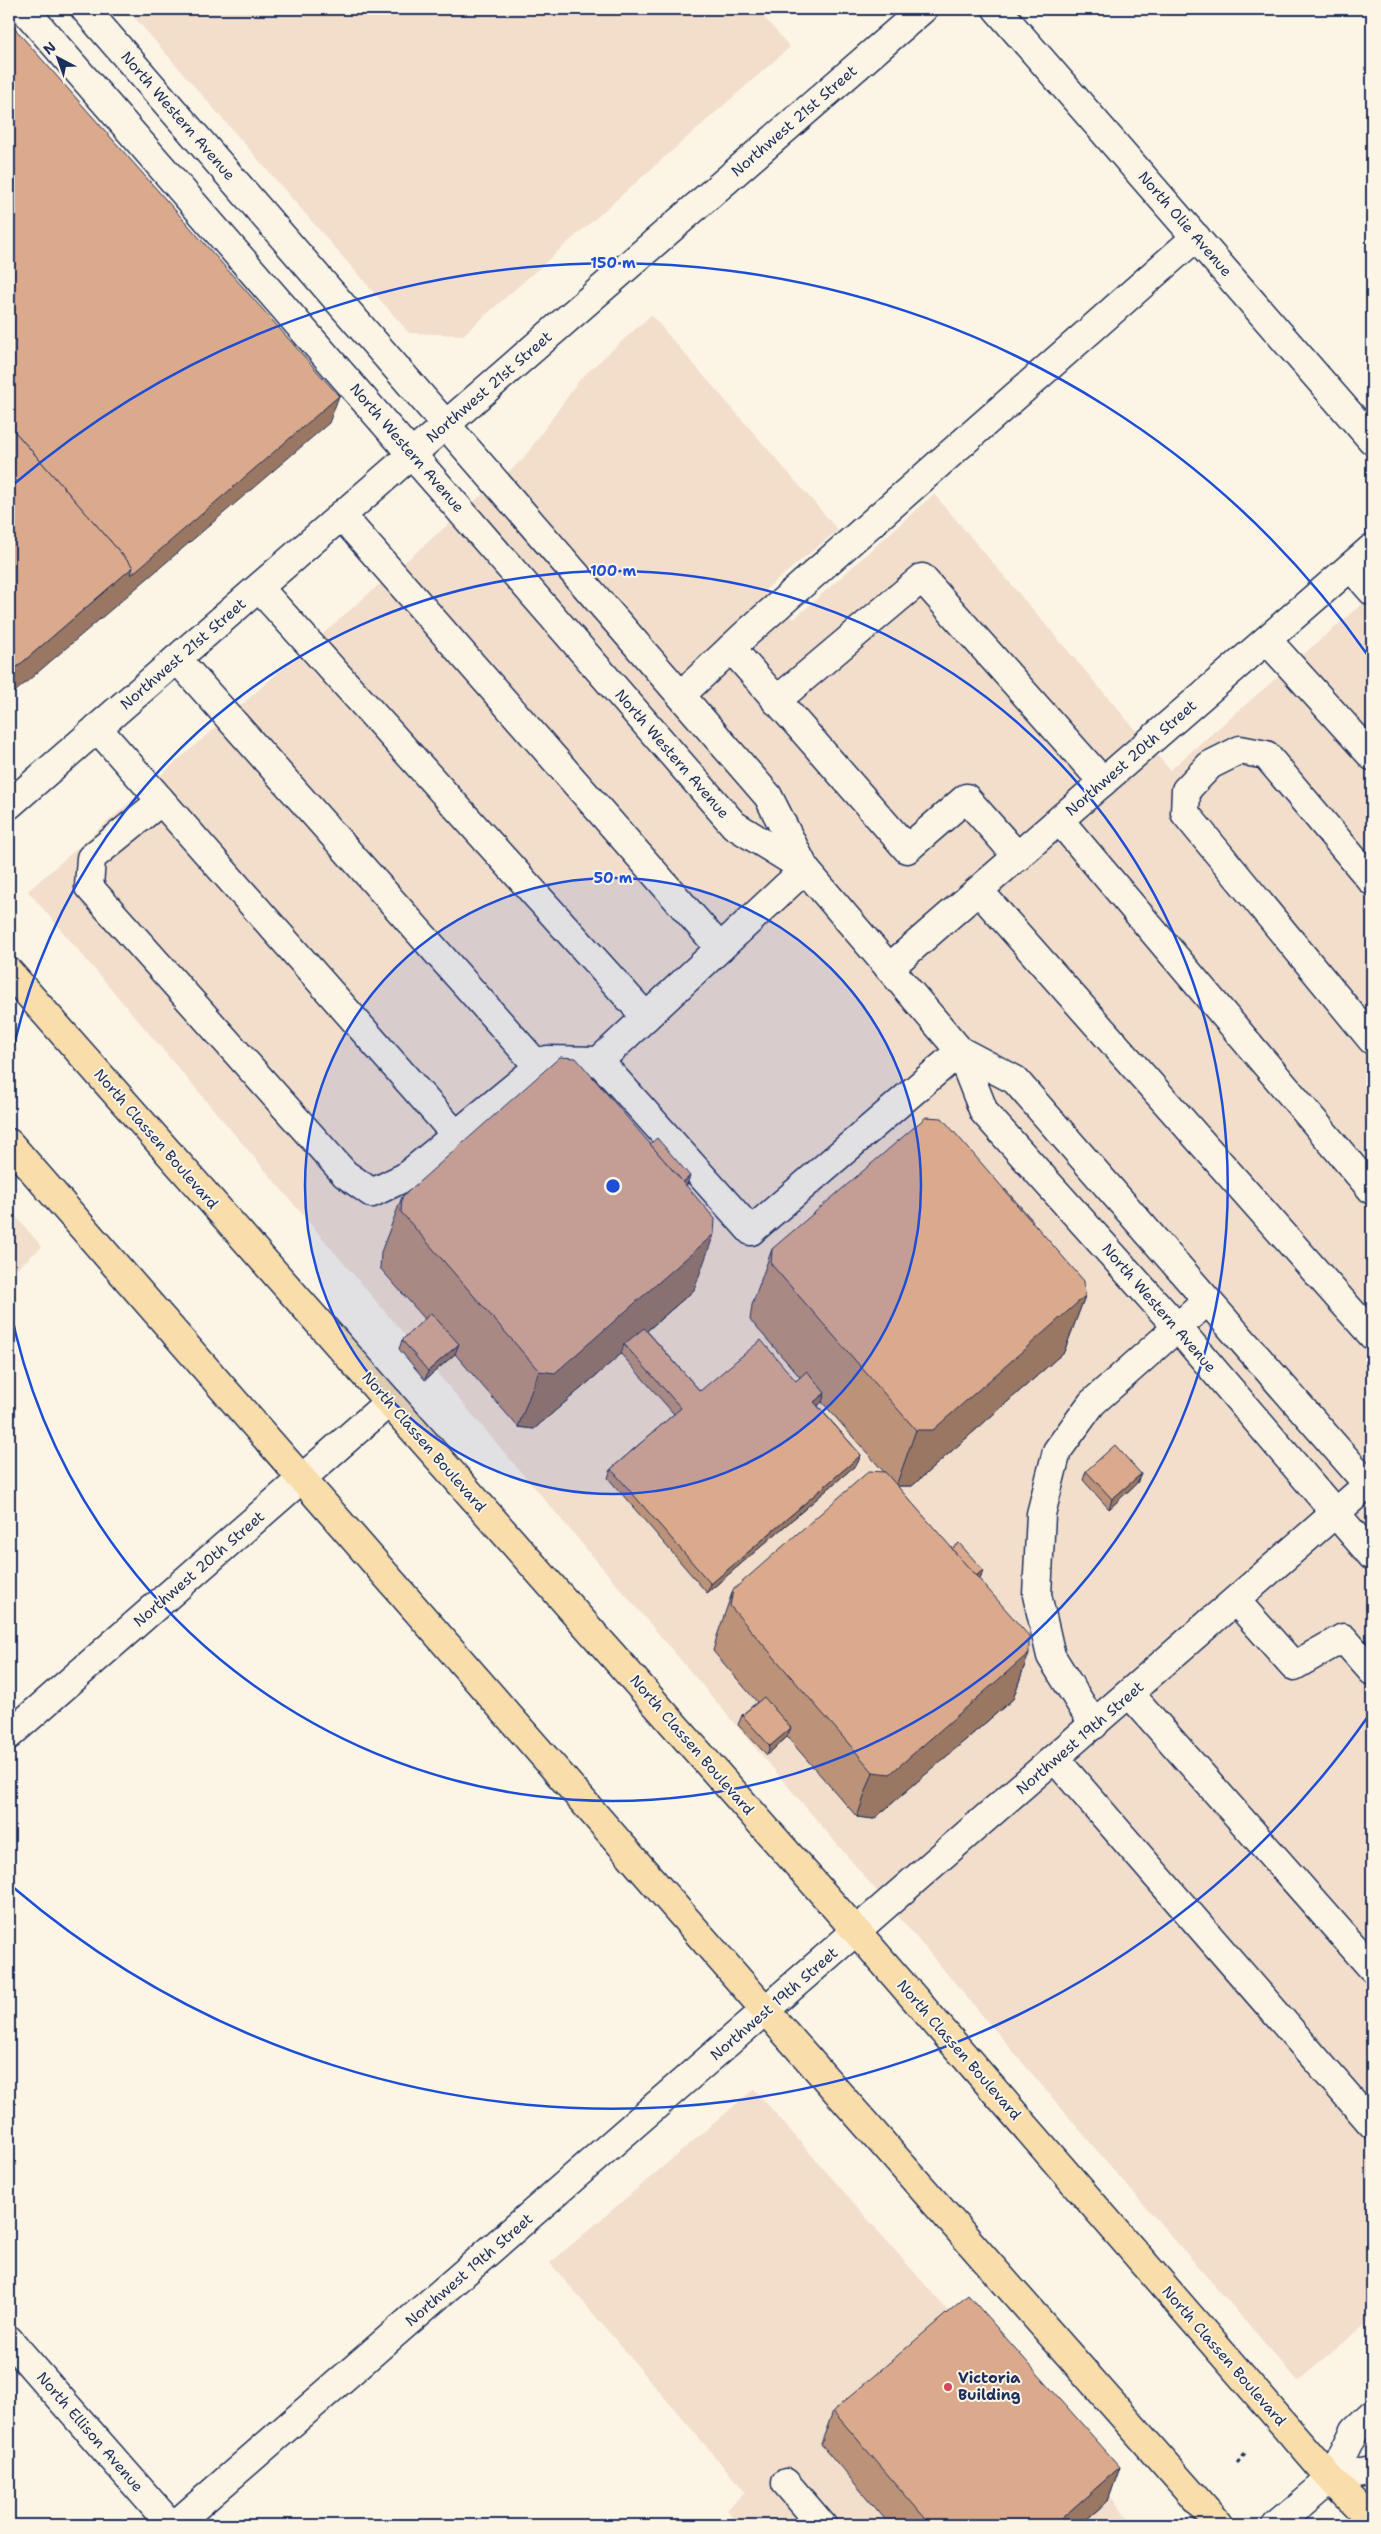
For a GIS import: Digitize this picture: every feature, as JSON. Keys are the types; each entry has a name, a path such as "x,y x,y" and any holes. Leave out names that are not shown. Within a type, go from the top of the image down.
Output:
{"main road":[{"name":"North Classen Boulevard","path":"9,972 857,1932 1332,2479 1372,2521"},
{"path":"9,1143 766,2011 1219,2525"}],"street":[{"name":"North Western Avenue","path":"24,9 734,825 805,869"},
{"name":"North Western Avenue","path":"85,9 768,796 805,869 960,1051 984,1112 1177,1327 1372,1556"},
{"name":"Northwest 21st Street","path":"9,806 923,9"},
{"name":"North Olie Avenue","path":"997,9 1372,440"},
{"path":"681,696 731,648 1196,237"},
{"path":"341,515 720,948"},
{"name":"Northwest 20th Street","path":"890,968 1372,548"},
{"path":"1351,566 1372,590"},
{"path":"776,701 922,578 1103,782"},
{"path":"259,588 646,1017"},
{"path":"1267,640 1372,756"},
{"path":"731,648 907,849 966,798 1018,857"},
{"path":"177,659 538,1066"},
{"path":"97,728 456,1135"},
{"path":"1372,881 1266,756 1240,750 1210,765 1186,790 1184,813 1372,1040"},
{"path":"161,801 91,858 89,887 345,1174 372,1194 405,1177 547,1060 599,1061 805,869"},
{"path":"1060,821 1372,1190"},
{"path":"979,891 1372,1335"},
{"name":"North Western Avenue","path":"960,1051 1015,1080 1206,1301 1371,1485"},
{"path":"599,1061 751,1231 960,1051"},
{"path":"1094,1725 1051,1656 1037,1595 1041,1514 1057,1451 1092,1403 1206,1301"},
{"name":"Northwest 20th Street","path":"9,1735 389,1402"},
{"name":"Northwest 19th Street","path":"175,2525 1371,1485"},
{"path":"1236,1602 1294,1666 1343,1638 1372,1671"},
{"path":"1130,1694 1372,1968"},
{"path":"1055,1759 1372,2124"},
{"name":"North Ellison Avenue","path":"9,2340 171,2525"},
{"path":"1276,2525 1332,2479 1355,2430 1372,2414"},
{"path":"1332,2479 1372,2472"},
{"path":"786,2483 822,2525"}],"path":[{"path":"1237,2464 1247,2452"}],"shaded area":[{"path":"127,9 757,9 790,47 463,335 409,333"},
{"path":"651,315 838,530 765,590 794,619 934,494 1170,770 1372,595 1372,2319 1298,2381 1117,2174 28,891 523,459 580,379"},
{"path":"9,1208 42,1247 9,1275"},
{"path":"754,2089 1135,2525 739,2525 727,2510 745,2492 550,2263"}],"building":[{"path":"9,22 339,396 131,575 133,567 9,425"},
{"path":"9,425 133,567 9,674"},
{"path":"560,1057 576,1058 715,1219 714,1234 555,1373 539,1371 401,1212 402,1197"},
{"path":"926,1117 942,1118 1084,1281 1085,1296 933,1430 916,1430 771,1264 772,1249"},
{"path":"657,1138 690,1176 683,1182 650,1144"},
{"path":"1004,1190 1033,1221 1032,1222"},
{"path":"431,1313 459,1344 428,1371 402,1340"},
{"path":"644,1328 700,1391 761,1340 796,1381 807,1371 825,1393 814,1402 861,1455 711,1584 611,1469 681,1408 624,1344"},
{"path":"1115,1445 1141,1474 1112,1499 1086,1471"},
{"path":"869,1471 885,1472 1029,1636 1029,1653 890,1774 873,1772 730,1606 733,1590"},
{"path":"959,1543 983,1570 976,1576 952,1549"},
{"path":"764,1697 791,1728 770,1746 742,1715"},
{"name":"Victoria Building","path":"968,2295 1120,2467 1054,2525 931,2525 833,2411"}],"place":[{"name":"Victoria Building","path":"948,2387"}]}
